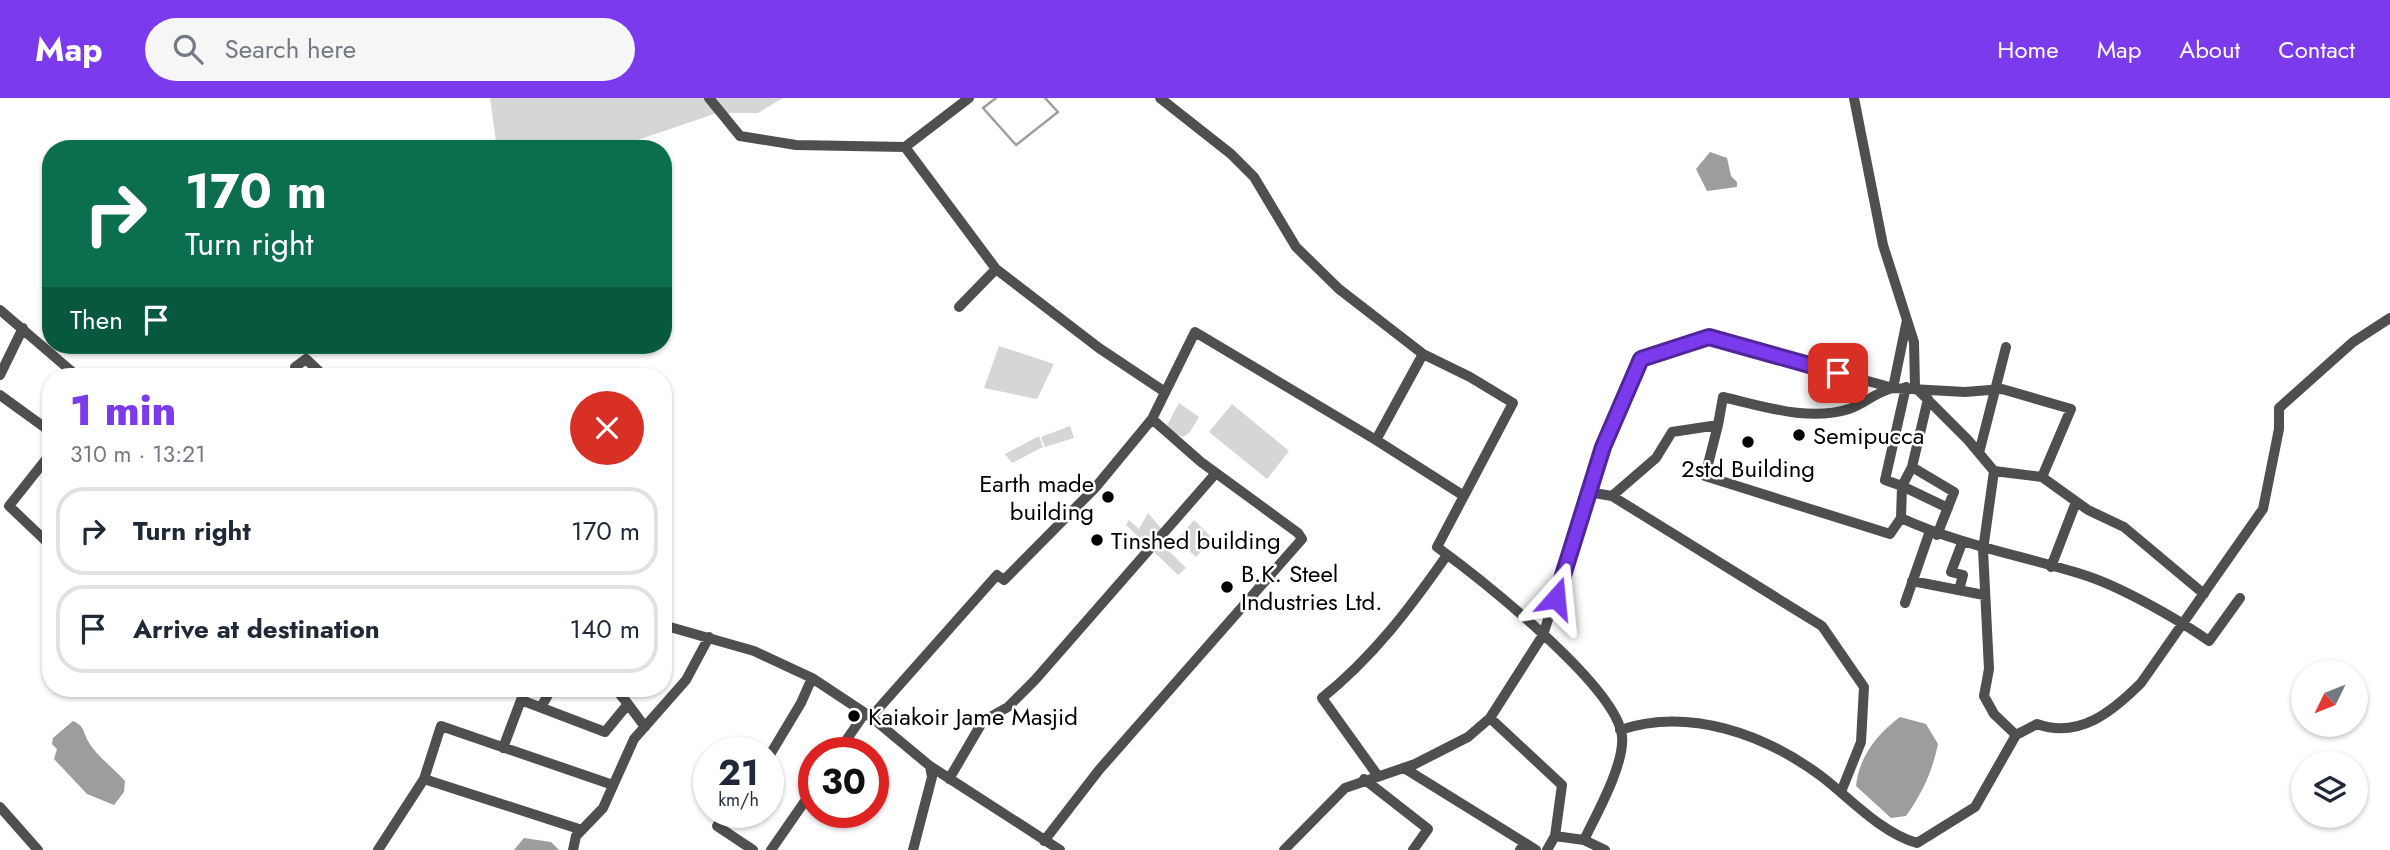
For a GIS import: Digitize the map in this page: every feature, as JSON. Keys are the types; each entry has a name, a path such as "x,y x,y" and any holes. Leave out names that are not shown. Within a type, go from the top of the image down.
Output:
{"street":[{"path":"709,98 740,136 796,145 905,147 969,98"},
{"path":"1160,98 1231,154 1254,177 1296,247 1322,272 1423,354 1470,377 1513,403 1437,547 1493,588 1543,635 1602,696 1622,735 1612,784 1584,840"},
{"path":"1854,98 1883,245 1914,342 1911,387 1885,480 1948,508"},
{"path":"905,147 996,269 1099,348 1165,393"},
{"path":"959,307 996,269"},
{"path":"0,310 42,345"},
{"path":"1619,730 1646,721 1680,720 1713,726 1771,744 1841,792 1900,838 1917,843 1975,807 2015,735 2037,724 2054,730 2089,724 2120,704 2141,683 2263,509 2279,429 2279,408 2353,342 2390,318"},
{"path":"1893,388 1907,320"},
{"path":"0,375 23,328"},
{"path":"850,737 997,575 1004,580 1095,488 1152,419 1195,332 1464,496"},
{"path":"1284,850 1345,788 1364,779 1404,768 1468,737 1490,718 1543,635 1603,447 1641,359 1709,337 1893,388"},
{"path":"1979,453 2006,347"},
{"path":"52,354 68,368"},
{"path":"1376,440 1423,354"},
{"path":"296,368 306,359 316,368"},
{"path":"1911,387 1928,400 1994,471 2042,477 2076,502 2123,527 2204,594"},
{"path":"1928,400 1912,467 1902,486 1901,519 1890,534 1705,476 1723,397 1800,414 1849,409 1878,391 1911,387 1965,392 1995,390 2071,409 2042,477"},
{"path":"0,395 42,425"},
{"path":"1044,841 1099,770 1302,539 1216,473 1152,419"},
{"path":"1612,496 1656,458 1672,432 1718,425"},
{"path":"42,464 9,506 42,537"},
{"path":"1905,603 1912,581 1954,492 1912,467"},
{"path":"1994,471 1983,550 1989,669 1984,696 1994,714 2015,735"},
{"path":"948,779 983,721 1008,707 1035,680 1216,473"},
{"path":"1588,492 1612,496 1822,626 1864,687 1861,741 1841,792"},
{"path":"2051,567 2076,502"},
{"path":"1901,519 1983,550 2083,575 2184,623 2209,642 2240,598"},
{"path":"1958,590 1962,575 1951,572 1962,543"},
{"path":"1378,776 1322,698 1357,669 1394,629 1447,555"},
{"path":"1912,581 1984,595"},
{"path":"672,627 754,651 812,678 868,715 948,779 1060,850"},
{"path":"672,696 686,680 709,637"},
{"path":"781,737 802,703 812,678"},
{"path":"541,707 547,697"},
{"path":"622,697 645,727"},
{"path":"573,850 576,836 603,808 625,757 645,727 671,697"},
{"path":"503,748 521,700 605,732 628,704"},
{"path":"1490,718 1562,785 1555,836 1547,850"},
{"path":"378,850 424,779 441,726 613,785"},
{"path":"913,850 932,777 930,766"},
{"path":"1404,768 1522,846 1536,850"},
{"path":"424,779 582,830"},
{"path":"1364,779 1428,829 1413,850"},
{"path":"0,807 38,850"},
{"path":"771,850 798,811"},
{"path":"720,828 753,850"},
{"path":"1555,836 1584,840 1605,850"}],"shaded area":[{"path":"490,98 783,98 758,113 717,113 638,140 496,140"},
{"path":"1710,152 1727,158 1737,187 1707,191 1696,169"},
{"path":"999,346 1054,364 1037,399 984,388"},
{"path":"1179,403 1199,417 1190,432 1183,437 1165,429"},
{"path":"1232,404 1289,451 1267,479 1209,432"},
{"path":"1070,426 1074,438 1045,447 1041,437"},
{"path":"1039,436 1043,447 1012,463 1005,454"},
{"path":"1148,513 1168,536 1169,551 1186,568 1178,575 1126,525 1129,520 1139,529"},
{"path":"1194,520 1213,539 1196,557 1177,540"},
{"path":"1900,717 1926,724 1938,744 1926,782 1912,807 1906,816 1891,818 1856,786 1861,765 1870,747"},
{"path":"73,721 82,727 95,751 125,781 124,792 114,805 87,794 54,759 57,749 52,744 53,738"},
{"path":"524,838 551,842 559,850 514,850"}],"waterway":[{"path":"996,98 983,108 1016,145 1058,112 1045,98"}],"place":[{"name":"Semipucca","path":"1799,435"},
{"name":"2std Building","path":"1748,442"},
{"name":"Earth made building","path":"1108,497"},
{"name":"Tinshed building","path":"1097,540"},
{"name":"B.K. Steel Industries Ltd.","path":"1227,587"},
{"name":"Kaiakoir Jame Masjid","path":"854,716"}],"route":[{"path":"1556,598 1603,447 1641,359 1709,337 1838,373"}]}
